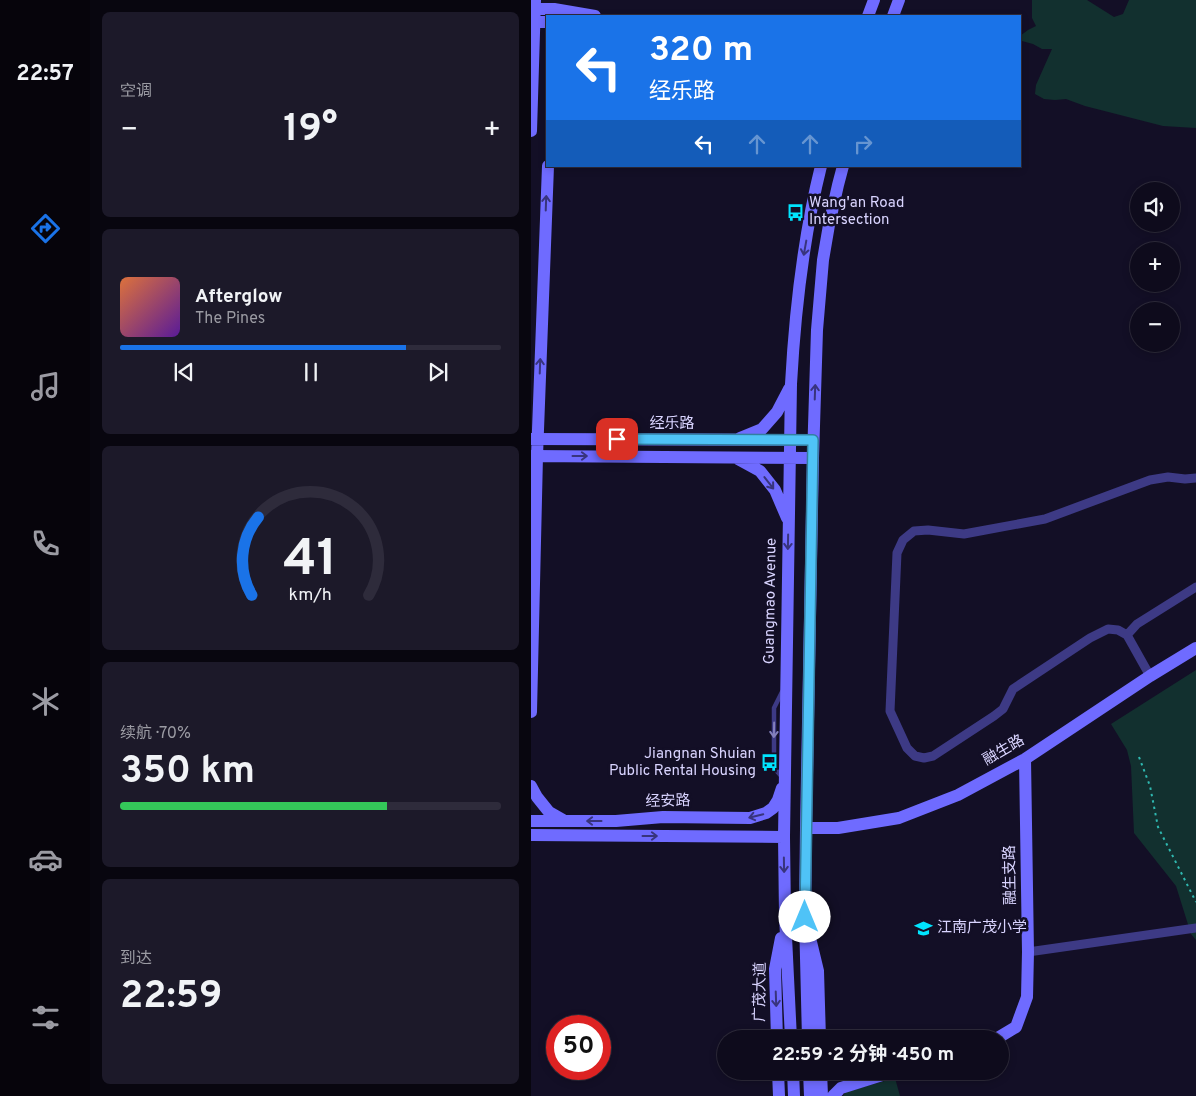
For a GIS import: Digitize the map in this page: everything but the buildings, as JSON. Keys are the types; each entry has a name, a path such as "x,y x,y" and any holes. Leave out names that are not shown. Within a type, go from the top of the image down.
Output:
{"main road":[{"path":"868,15 874,0"},
{"path":"893,15 899,0"},
{"path":"531,130 534,6 590,15"},
{"path":"533,22 546,22"},
{"path":"531,712 534,439 548,167"},
{"name":"Guangmao Avenue","path":"791,1030 785,916 784,837 791,384 798,293 809,221 821,167"},
{"path":"808,1030 805,917 806,828 813,440 817,330 823,260 843,167"},
{"path":"735,440 762,429 777,412 791,384"},
{"name":"经乐路","path":"534,439 813,440"},
{"path":"534,456 813,458"},
{"path":"736,457 760,471 775,490 789,522"},
{"path":"787,602 793,592 802,590 810,602"},
{"name":"融生路","path":"806,828 838,828 899,818 958,795 1025,759 1150,676 1196,648"},
{"name":"融生支路","path":"1009,1031 1015,1027 1027,997 1025,759"},
{"name":"经安路","path":"531,821 616,821 663,817 750,818 766,813 773,808 785,781"},
{"path":"531,786 549,812 563,821"},
{"path":"531,835 784,837"},
{"name":"广茂大道","path":"777,1030 775,969 785,916"},
{"path":"805,917 818,971 820,1030"},
{"path":"778,1080 779,1096"},
{"path":"793,1080 794,1096"},
{"path":"809,1080 810,1096"},
{"path":"822,1080 822,1096"},
{"path":"829,1080 837,1092 870,1080"}],"street":[{"path":"1150,676 1127,635 1118,630 1108,630 1090,638 1013,689 1003,709 933,756 924,758 915,756 907,748 890,711 897,553 903,540 914,531 928,530 964,534 1045,519 1150,480 1169,477 1196,478"},
{"path":"1127,635 1137,624 1196,587"},
{"path":"1028,952 1196,928"}],"path":[{"path":"1139,757 1150,786 1158,827 1196,902"}],"green space":[{"path":"1032,0 1087,0 1114,17 1123,14 1129,0 1196,0 1196,128 1163,126 1085,106 1066,99 1044,99 1035,94 1036,85 1052,49 1042,49 1021,40 1021,35 1036,26 1032,18"},
{"path":"1196,670 1196,940 1191,934 1176,886 1134,833 1131,766 1127,750 1111,724"},
{"path":"888,1080 896,1080 900,1096 843,1096 846,1092"}],"place":[{"name":"Wang'an Road Intersection","path":"795,212"},
{"name":"Jiangnan Shuian Public Rental Housing","path":"770,763"},
{"name":"江南广茂小学","path":"923,928"}],"route":[{"path":"617,439 813,440 805,917"}]}
